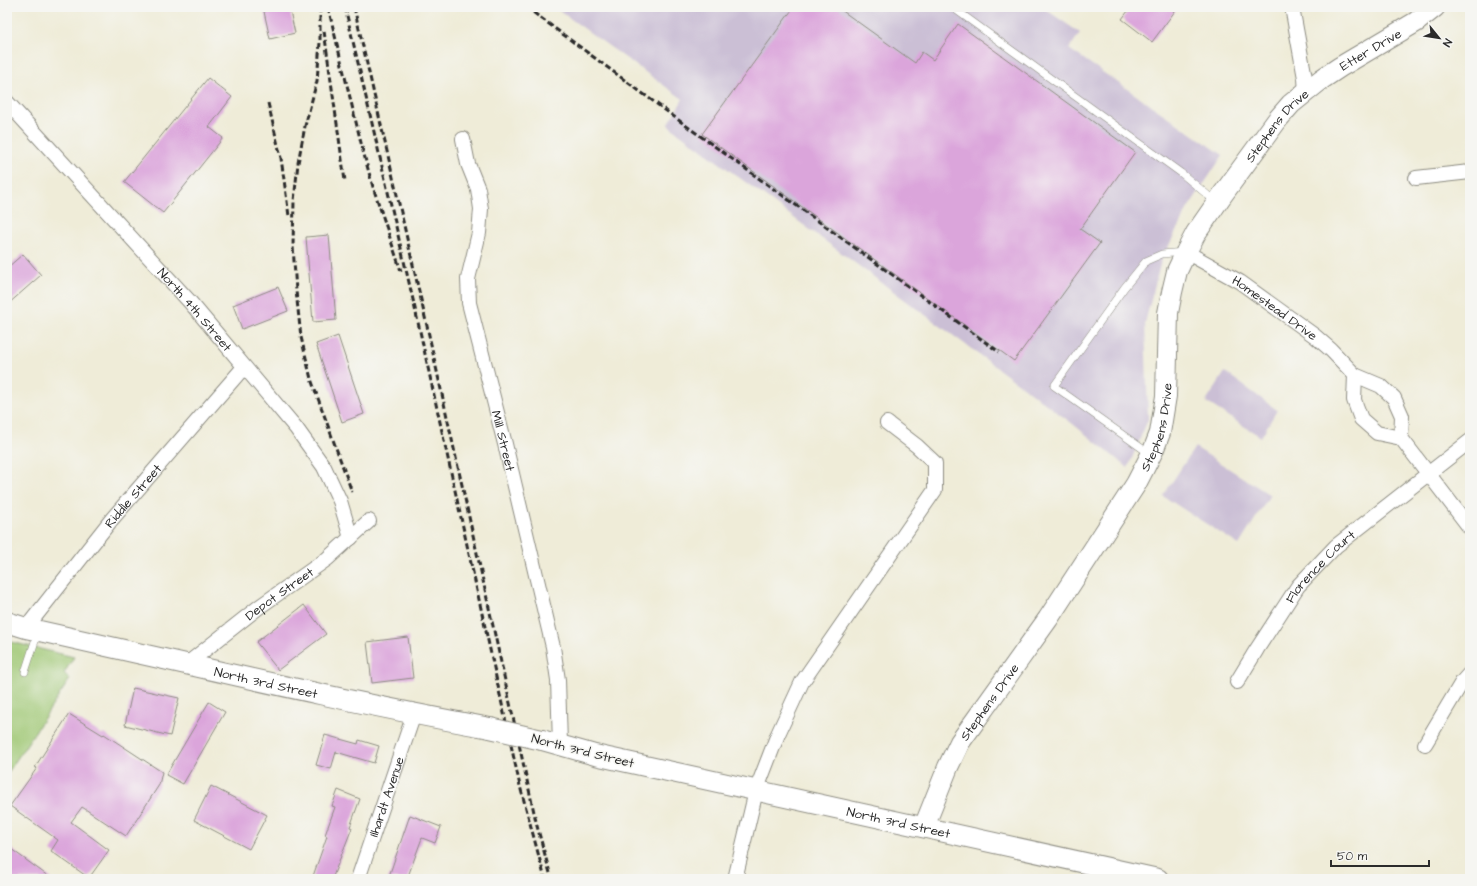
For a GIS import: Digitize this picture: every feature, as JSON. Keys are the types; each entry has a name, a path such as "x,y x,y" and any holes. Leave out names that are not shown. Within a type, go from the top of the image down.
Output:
{"main road":[{"name":"Etter Drive","path":"1306,93 1322,79 1416,22 1435,7"},
{"name":"Stephens Drive","path":"924,827 948,767 960,742 1048,619 1136,484 1152,455 1160,433 1166,396 1168,313 1177,272 1186,252 1196,233 1217,202 1278,119 1291,104 1306,93"},
{"name":"North 3rd Street","path":"7,622 32,629 414,714 490,728 551,742 595,755 1158,879"}],"street":[{"name":"Stephens Drive","path":"1292,7 1305,78 1306,93"},
{"name":"North 4th Street","path":"7,102 190,302 296,428 324,467 340,501 352,538"},
{"name":"Mill Street","path":"463,139 468,164 478,189 481,209 479,233 468,279 469,304 505,444 553,647 558,680 551,742"},
{"path":"1416,178 1470,172"},
{"name":"Homestead Drive","path":"1186,252 1240,282 1315,336 1355,375 1381,386 1394,398 1402,416 1401,438"},
{"name":"Riddle Street","path":"32,629 112,519 244,367"},
{"path":"1355,375 1354,400 1361,419 1377,433 1401,438 1470,528"},
{"path":"735,879 756,791 778,734 802,682 935,490 936,463 918,446 887,423"},
{"name":"Florence Court","path":"1238,682 1256,649 1298,586 1336,546 1470,441"},
{"name":"Depot Street","path":"187,664 259,607 327,558 352,538 369,521"},
{"path":"1425,744 1462,682 1470,673"},
{"name":"Ilhardt Avenue","path":"358,879 414,714"}],"lane":[{"path":"952,7 1181,173 1217,202"},
{"path":"1152,455 1054,386 1124,288 1146,261 1162,254 1186,252"},
{"path":"25,672 32,629"}],"shaded area":[{"path":"554,7 1042,7 1080,33 1069,49 1223,155 1188,208 1161,261 1145,323 1148,419 1128,468 1069,421 668,125 683,99"},
{"path":"1225,372 1277,410 1261,437 1206,402"},
{"path":"1195,447 1270,495 1239,545 1163,496"}],"green space":[{"path":"7,641 74,657 64,673 70,679 7,774"}],"building":[{"path":"263,7 289,7 295,33 270,39"},
{"path":"794,7 837,7 915,63 922,52 933,60 958,24 1135,152 1080,229 1100,243 1014,361 702,134"},
{"path":"1131,7 1178,7 1152,42 1122,19"},
{"path":"208,78 232,97 209,127 223,138 163,213 124,182"},
{"path":"329,235 336,320 313,322 306,237"},
{"path":"23,254 41,275 7,305 7,268"},
{"path":"278,287 288,311 242,329 233,305"},
{"path":"338,336 364,414 342,422 316,344"},
{"path":"304,605 326,634 278,670 256,642"},
{"path":"408,637 413,678 372,683 367,642"},
{"path":"133,688 179,698 170,736 125,725"},
{"path":"209,702 225,712 183,784 166,775"},
{"path":"69,714 103,735 104,734 162,772 159,785 126,836 82,807 71,822 109,850 89,878 51,851 58,840 10,806 37,768 35,767"},
{"path":"325,735 358,744 359,740 379,746 374,763 336,752 331,769 316,765"},
{"path":"211,786 267,815 249,849 194,820"},
{"path":"338,790 360,799 350,827 352,828 332,879 312,879 327,836 325,835 335,807 332,806"},
{"path":"410,815 441,827 435,843 422,838 407,879 388,879"},
{"path":"7,846 52,879 7,879"}],"railway":[{"path":"320,7 320,42 317,81 305,126 298,163 294,201 293,246 301,337 311,379 352,492"},
{"path":"328,7 363,151 373,187 401,271"},
{"path":"345,7 414,304 520,786 545,879"},
{"path":"354,7 427,326 537,826 550,873"},
{"path":"526,7 692,130 999,352"},
{"path":"324,31 345,181"},
{"path":"268,103 281,158 289,216"}]}
